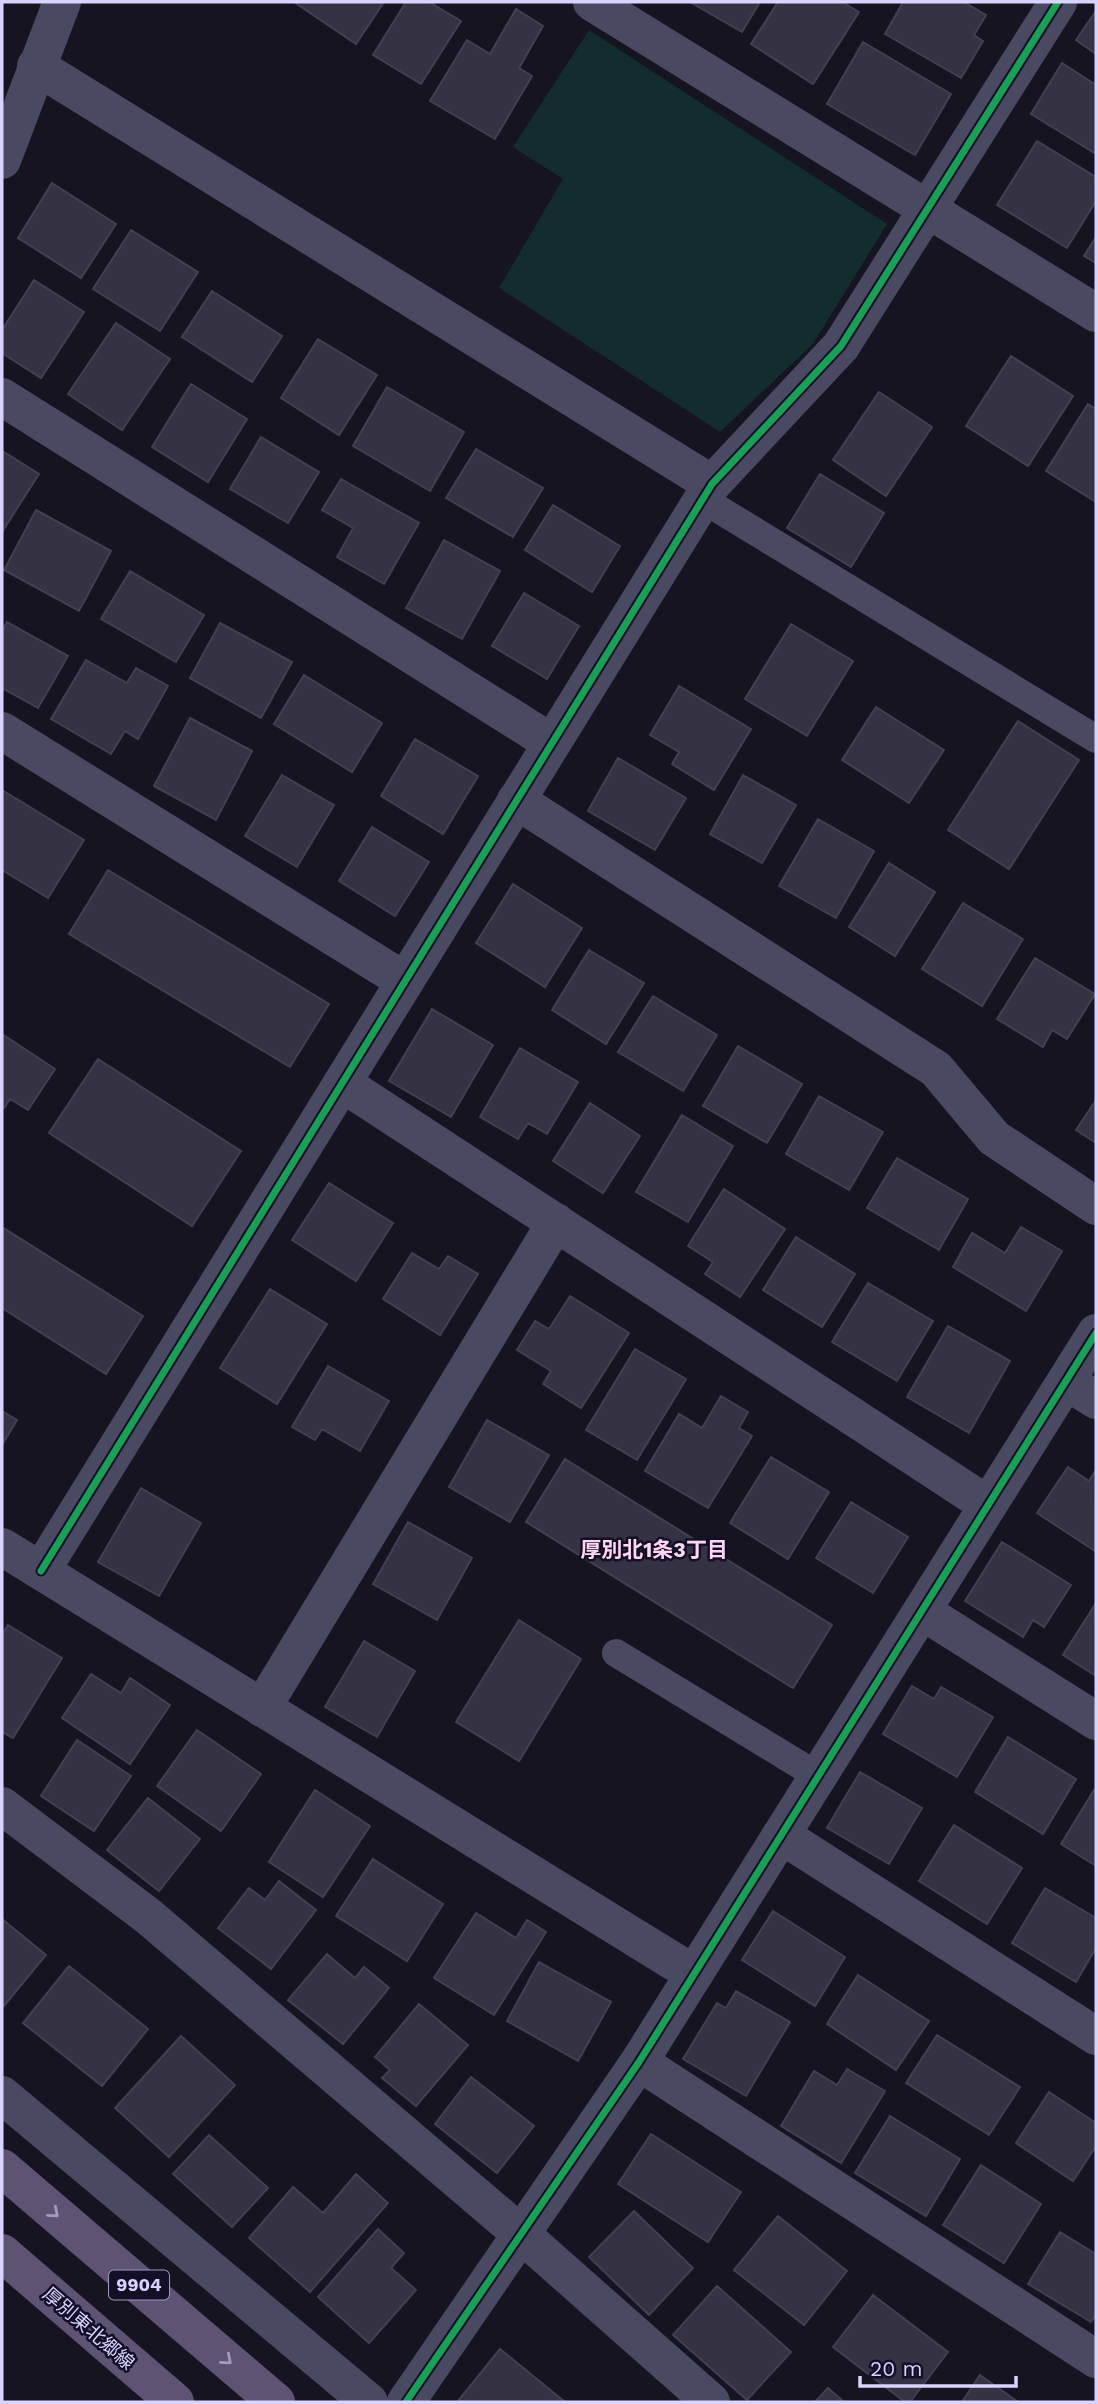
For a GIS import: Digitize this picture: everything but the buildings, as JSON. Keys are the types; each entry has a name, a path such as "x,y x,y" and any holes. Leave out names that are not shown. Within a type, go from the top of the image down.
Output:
{"main road":[{"name":"9904","path":"2,2168 276,2402"},
{"name":"厚別東北郷線","path":"2,2253 175,2402"}],"street":[{"path":"2,160 62,2"},
{"path":"592,2 1096,313"},
{"path":"41,1572 707,492 841,346 1058,2"},
{"path":"36,65 707,492"},
{"path":"2,397 552,743"},
{"path":"2,731 405,981"},
{"path":"516,800 936,1069 994,1138 1096,1206"},
{"path":"342,1083 988,1505"},
{"path":"262,1708 556,1222"},
{"path":"406,2402 639,2062 988,1505 1081,1390 1096,1332"},
{"path":"2,1547 694,1973"},
{"path":"922,1611 1096,1721"},
{"path":"2,1806 148,1916 521,2234 711,2402"},
{"path":"780,1835 1096,2036"},
{"path":"639,2062 1096,2359"},
{"path":"2,2095 369,2402"}],"lane":[{"path":"707,492 1096,739"},
{"path":"616,1653 818,1776"}],"green space":[{"path":"589,30 887,224 813,344 720,432 499,288 563,179 513,147"}],"cycle path":[{"path":"41,1571 712,484 841,346 1058,2"},
{"path":"406,2402 639,2062 1096,1333"}],"district":[{"name":"厚別北1条3丁目","path":"654,1550"}]}
